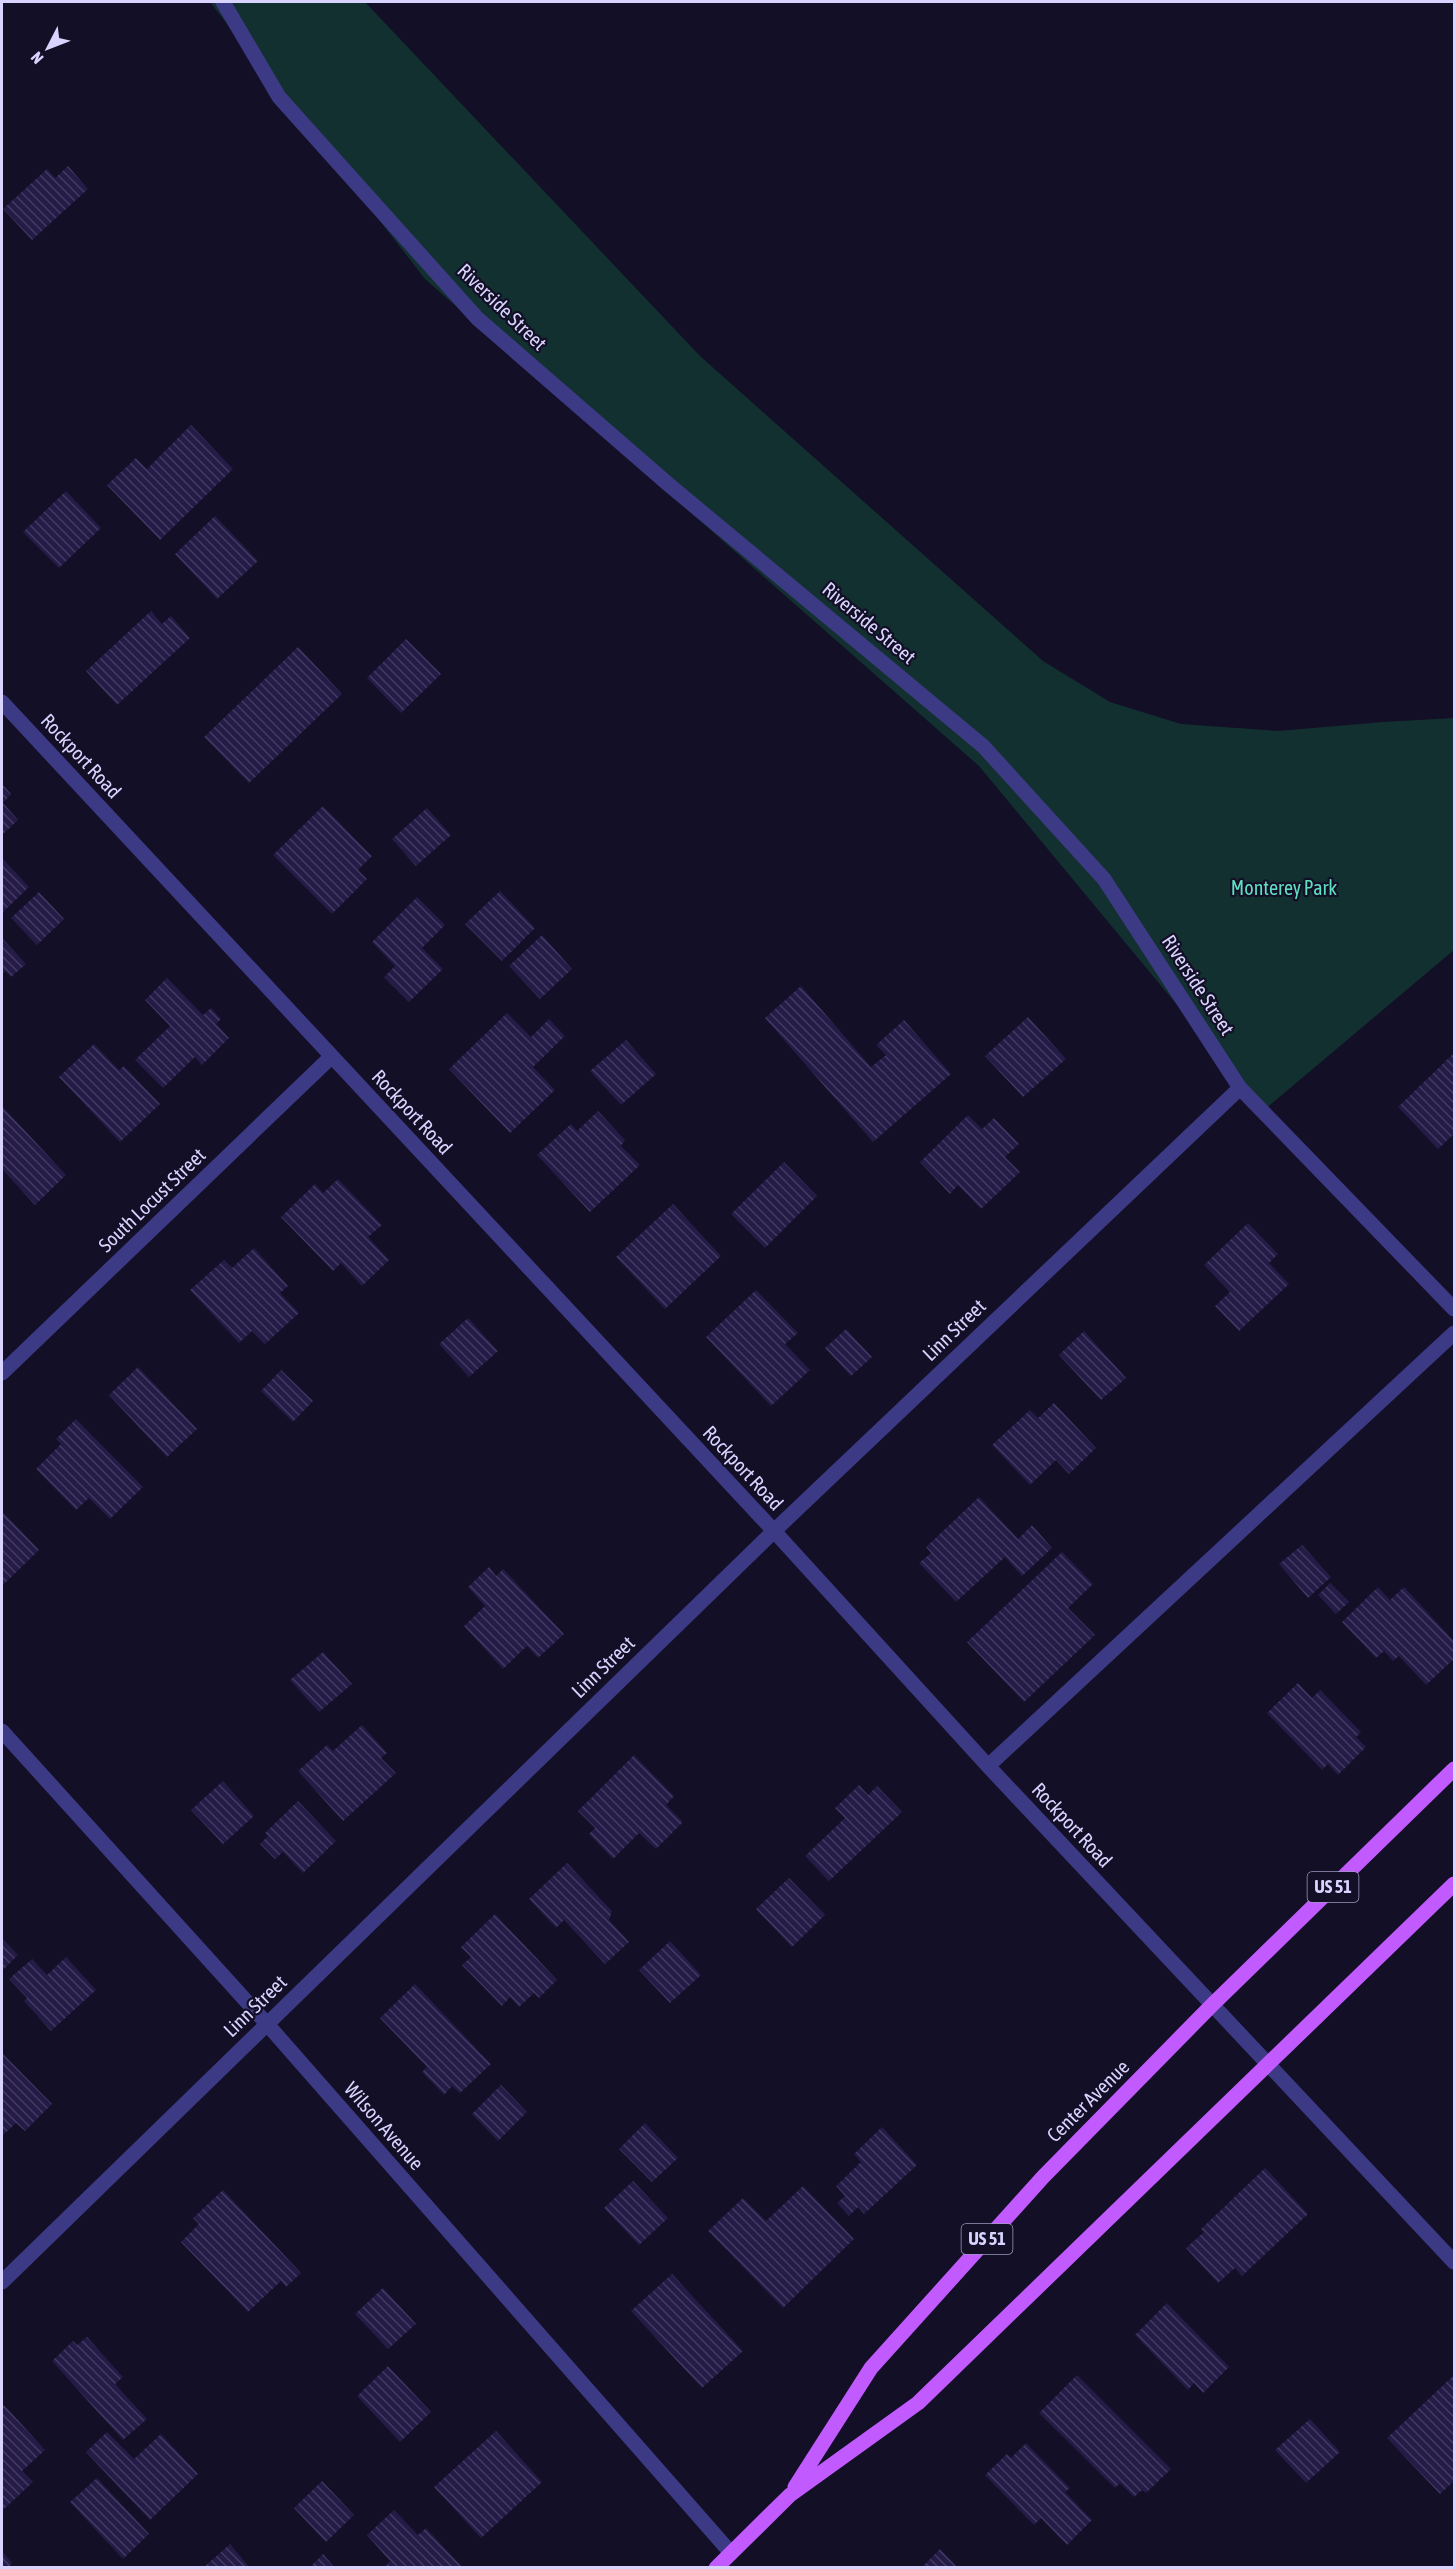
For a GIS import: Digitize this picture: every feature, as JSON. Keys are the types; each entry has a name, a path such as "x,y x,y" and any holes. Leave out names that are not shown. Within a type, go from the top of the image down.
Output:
{"main road":[{"name":"Center Avenue","path":"790,2495 871,2368 1043,2177 1212,2005 1455,1769"},
{"name":"Center Avenue","path":"716,2568 790,2495 918,2403 1455,1884"}],"street":[{"name":"Riverside Street","path":"223,2 279,98 477,318 668,484 983,746 1104,879 1240,1088 1455,1309"},
{"name":"Rockport Road","path":"2,702 774,1531 988,1766 1455,2262"},
{"name":"South Locust Street","path":"2,1373 331,1057"},
{"name":"Linn Street","path":"2,2282 774,1531 1240,1088"},
{"path":"988,1766 1455,1333"},
{"name":"Wilson Avenue","path":"2,1731 267,2024 731,2553"}],"green space":[{"name":"Monterey Park","path":"210,2 365,2 700,356 1043,661 1110,702 1181,724 1278,731 1454,718 1454,950 1264,1110 979,766 425,279"}],"building":[{"path":"68,166 88,189 32,240 3,209 47,169 55,178"},
{"path":"191,425 233,469 160,540 107,485 136,458 147,469"},
{"path":"66,491 101,528 59,568 23,532"},
{"path":"215,516 258,561 217,599 175,554"},
{"path":"151,611 162,624 171,616 190,638 117,705 86,671"},
{"path":"406,639 441,674 401,713 367,678"},
{"path":"298,647 342,694 249,783 204,737"},
{"path":"2,784 11,794 3,803 18,820 2,835"},
{"path":"323,806 372,856 358,870 367,879 332,914 273,855"},
{"path":"427,808 451,835 416,866 392,839"},
{"path":"2,858 29,887 2,913"},
{"path":"500,891 535,928 502,961 465,924"},
{"path":"39,892 64,919 37,945 11,918"},
{"path":"417,897 445,925 422,948 443,969 409,1002 384,977 395,966 372,942"},
{"path":"542,935 572,969 540,999 509,966"},
{"path":"2,938 26,964 11,977 5,971 2,975"},
{"path":"167,978 203,1015 211,1008 221,1019 216,1024 229,1038 202,1065 195,1057 163,1088 135,1060 170,1026 145,1000"},
{"path":"801,986 871,1067 886,1055 876,1045 904,1020 951,1074 873,1142 765,1018"},
{"path":"507,1013 531,1037 549,1019 565,1036 533,1067 555,1090 510,1133 449,1069"},
{"path":"1028,1017 1066,1059 1023,1097 985,1056"},
{"path":"626,1040 656,1074 621,1105 590,1071"},
{"path":"94,1044 119,1070 124,1066 160,1104 120,1142 59,1077"},
{"path":"1454,1053 1454,1134 1438,1149 1398,1107"},
{"path":"2,1106 66,1175 35,1205 2,1169"},
{"path":"598,1111 625,1140 621,1146 640,1165 590,1212 537,1155 571,1124 577,1131"},
{"path":"968,1115 982,1129 994,1118 1019,1144 1005,1157 1020,1172 981,1209 958,1185 950,1194 920,1162"},
{"path":"784,1162 817,1196 765,1248 731,1214"},
{"path":"338,1179 382,1225 368,1237 389,1260 362,1286 341,1263 333,1271 281,1217 315,1184 323,1193"},
{"path":"673,1204 721,1256 665,1309 616,1257"},
{"path":"1248,1223 1278,1254 1269,1263 1289,1284 1239,1331 1215,1306 1230,1292 1204,1265"},
{"path":"254,1248 288,1286 280,1293 299,1313 265,1344 252,1331 239,1343 190,1290 224,1260 232,1268"},
{"path":"756,1290 798,1333 785,1344 810,1370 771,1406 706,1337"},
{"path":"468,1318 498,1351 469,1377 439,1344"},
{"path":"846,1329 872,1357 851,1376 825,1348"},
{"path":"1084,1331 1126,1378 1101,1400 1059,1355"},
{"path":"138,1367 197,1429 167,1457 109,1395"},
{"path":"281,1370 313,1401 293,1422 261,1391"},
{"path":"1054,1403 1096,1448 1069,1474 1056,1460 1030,1485 992,1445 1030,1410 1038,1418"},
{"path":"76,1419 143,1487 110,1519 89,1498 76,1510 36,1469 61,1444 56,1439"},
{"path":"979,1497 1018,1539 1032,1525 1052,1548 1022,1576 1005,1557 956,1602 919,1563 931,1553 926,1547"},
{"path":"2,1511 39,1550 2,1586"},
{"path":"1302,1545 1331,1577 1308,1598 1279,1564"},
{"path":"1062,1552 1093,1584 1068,1608 1095,1635 1024,1702 967,1642"},
{"path":"489,1567 496,1576 503,1569 564,1634 538,1658 527,1646 503,1669 464,1626 485,1606 468,1587"},
{"path":"1330,1583 1349,1602 1336,1614 1318,1595"},
{"path":"1378,1587 1390,1600 1404,1587 1454,1641 1454,1659 1426,1685 1399,1656 1393,1661 1384,1651 1376,1658 1342,1622"},
{"path":"323,1652 352,1684 319,1712 290,1680"},
{"path":"1298,1683 1312,1698 1320,1690 1361,1732 1356,1737 1366,1747 1338,1775 1328,1764 1322,1770 1267,1713"},
{"path":"362,1725 387,1753 381,1758 396,1773 343,1821 298,1771 327,1745 333,1751"},
{"path":"634,1755 674,1796 666,1805 683,1822 656,1849 639,1833 613,1859 589,1834 595,1828 578,1811"},
{"path":"223,1781 254,1816 223,1844 191,1810"},
{"path":"859,1785 868,1795 877,1786 902,1812 829,1881 805,1856 845,1818 835,1808"},
{"path":"298,1801 336,1841 303,1873 283,1852 275,1859 260,1844 268,1836 265,1833"},
{"path":"567,1863 612,1911 609,1920 629,1942 605,1964 564,1920 556,1928 529,1899"},
{"path":"789,1878 825,1915 792,1947 756,1909"},
{"path":"495,1914 557,1980 539,1998 534,1993 519,2007 510,1997 502,2006 462,1965 471,1957 461,1947"},
{"path":"2,1938 18,1955 2,1971"},
{"path":"670,1941 701,1975 670,2003 639,1970"},
{"path":"66,1957 96,1990 51,2031 24,2001 27,1998 9,1979 32,1959 47,1975"},
{"path":"415,1984 491,2064 460,2093 452,2086 444,2095 422,2072 427,2067 380,2018"},
{"path":"2,2053 52,2104 25,2131 16,2123 2,2136"},
{"path":"501,2085 527,2112 498,2141 472,2114"},
{"path":"645,2123 678,2158 652,2182 619,2149"},
{"path":"882,2127 917,2165 864,2214 858,2207 849,2216 837,2203 845,2196 836,2186 861,2162 854,2154"},
{"path":"1265,2168 1308,2214 1242,2276 1235,2268 1218,2283 1186,2248 1204,2232 1201,2229"},
{"path":"633,2181 668,2218 639,2245 604,2208"},
{"path":"803,2186 854,2239 783,2308 708,2231 743,2198 766,2221"},
{"path":"223,2190 301,2273 286,2287 281,2281 248,2312 181,2242 199,2224 193,2218"},
{"path":"672,2274 743,2351 702,2388 631,2311"},
{"path":"383,2288 416,2324 388,2349 355,2314"},
{"path":"1167,2303 1229,2367 1203,2393 1194,2383 1188,2390 1135,2335"},
{"path":"87,2337 123,2377 115,2384 147,2419 123,2440 52,2361 73,2341 77,2345"},
{"path":"388,2366 431,2412 400,2442 357,2396"},
{"path":"1077,2375 1171,2469 1146,2493 1142,2490 1134,2497 1120,2483 1115,2488 1039,2413"},
{"path":"1453,2376 1454,2481 1440,2494 1387,2438"},
{"path":"4,2405 45,2450 22,2471 33,2482 3,2510 2,2407"},
{"path":"1310,2419 1340,2452 1306,2483 1275,2450"},
{"path":"496,2431 542,2482 481,2538 434,2487"},
{"path":"107,2432 134,2459 161,2434 198,2474 150,2520 86,2452"},
{"path":"1026,2443 1070,2488 1065,2492 1092,2520 1067,2545 1041,2518 1034,2525 985,2475 1007,2454 1011,2458"},
{"path":"97,2478 149,2534 123,2559 70,2502"},
{"path":"322,2481 354,2515 326,2542 294,2508"},
{"path":"394,2510 418,2535 426,2528 463,2568 384,2568 390,2561 367,2535"},
{"path":"230,2544 250,2568 203,2568"},
{"path":"940,2549 958,2568 921,2568"},
{"path":"2,2551 12,2563 8,2568 2,2568"},
{"path":"323,2554 335,2568 309,2568"}]}
